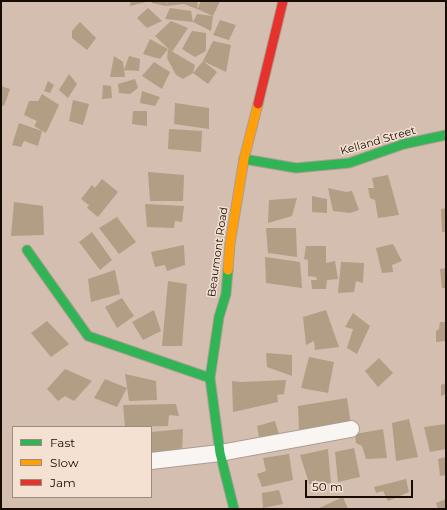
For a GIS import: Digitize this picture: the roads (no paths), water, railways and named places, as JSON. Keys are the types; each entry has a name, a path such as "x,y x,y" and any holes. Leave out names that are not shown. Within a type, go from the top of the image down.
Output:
{"street":[{"name":"Beaumont Road","path":"234,509 220,453 210,378 219,317 226,294 230,244 244,159 283,1"},
{"name":"Kelland Street","path":"244,159 296,168 349,163 404,144 446,135"},
{"path":"27,250 88,336 210,378"},
{"path":"152,461 220,453 351,429"}]}
